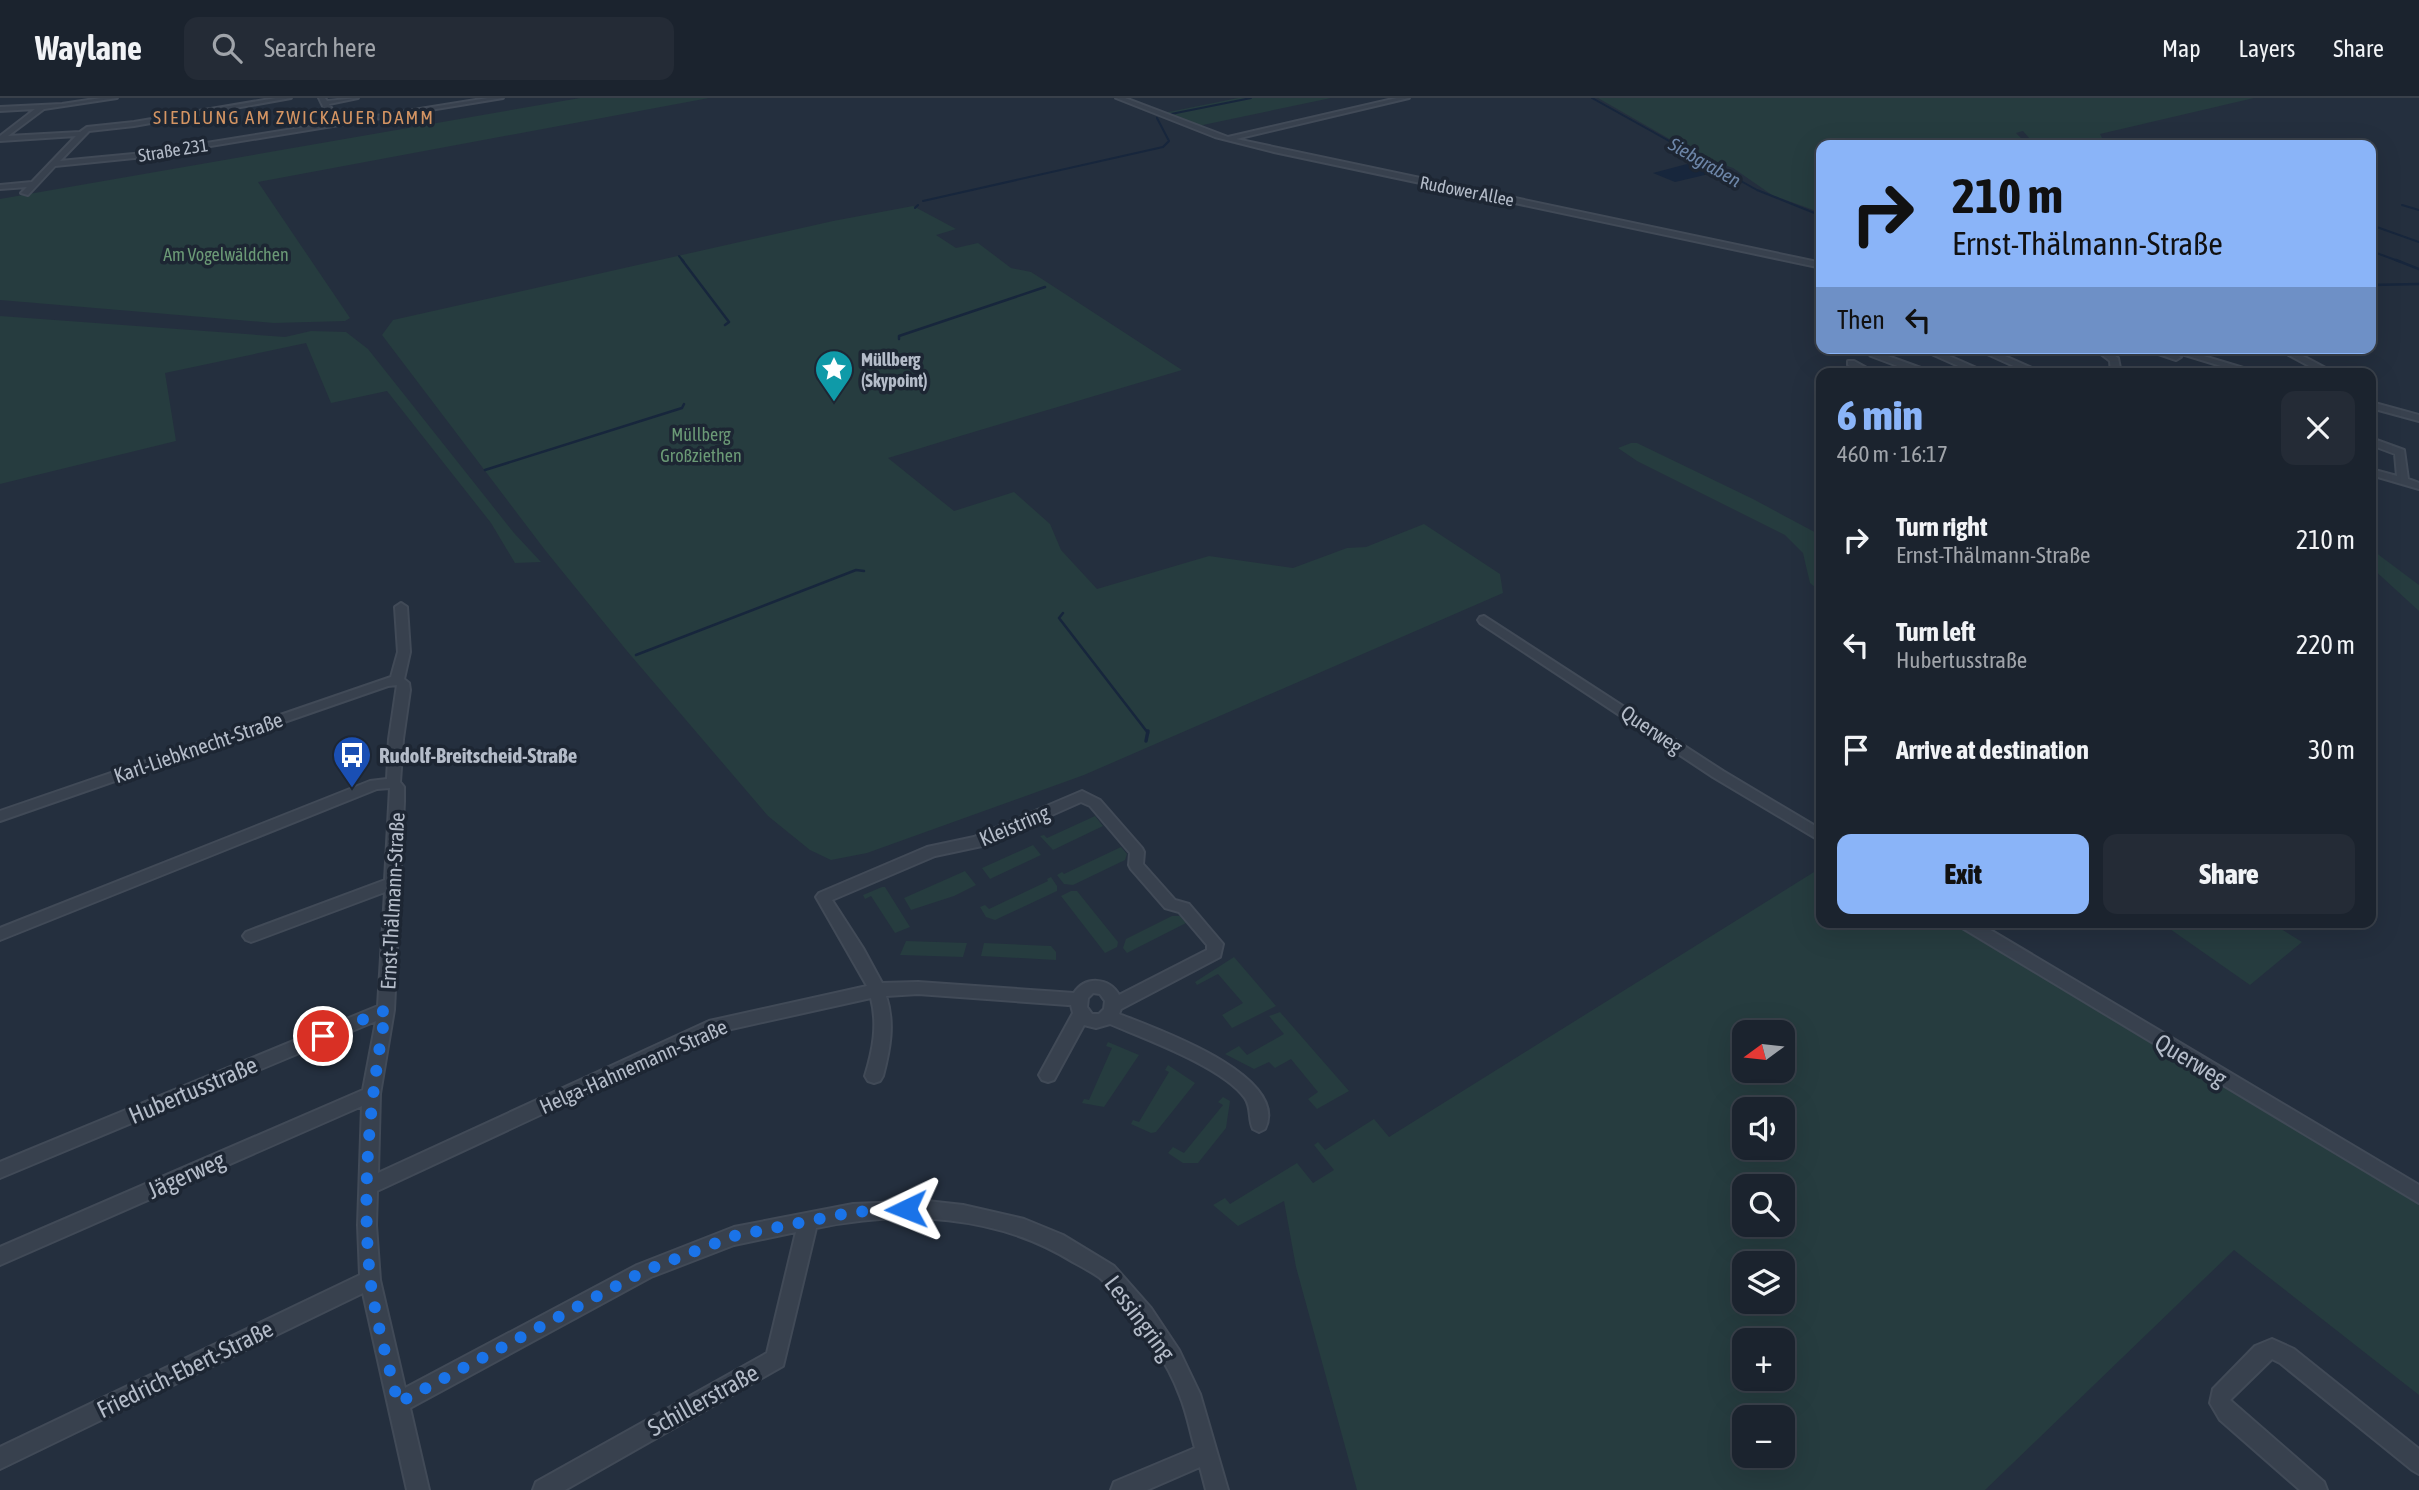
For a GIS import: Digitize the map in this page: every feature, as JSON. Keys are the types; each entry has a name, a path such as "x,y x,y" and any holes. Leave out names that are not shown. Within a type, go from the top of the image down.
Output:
{"street":[{"path":"0,139 53,98"},
{"path":"0,109 114,98"},
{"path":"0,139 83,132 288,98"},
{"path":"334,124 336,122 323,101 355,98"},
{"name":"Straße 231","path":"52,164 137,156 500,98"},
{"name":"Rudower Allee","path":"1119,98 1228,139 1816,265"},
{"path":"1228,139 1406,98"},
{"path":"25,193 83,132"},
{"path":"0,187 33,184"},
{"path":"1874,354 1912,368"},
{"path":"1937,354 1971,368"},
{"path":"1992,354 2026,368"},
{"path":"2106,354 2115,360 2116,368"},
{"path":"2165,354 2211,368"},
{"path":"2187,354 2235,368"},
{"path":"2292,354 2320,368"},
{"path":"1851,363 1861,368"},
{"path":"2376,398 2388,406 2388,409"},
{"path":"2376,406 2419,418"},
{"path":"2376,443 2400,452 2403,482"},
{"path":"2376,474 2419,486"},
{"name":"Ernst-Thälmann-Straße","path":"401,607 404,652 397,681 403,684 404,702 396,741 398,758 393,783 397,787 386,1010 372,1094 368,1186 370,1279 418,1490"},
{"name":"Querweg","path":"1484,620 1718,774 1816,833"},
{"name":"Karl-Liebknecht-Straße","path":"0,816 386,682 397,681"},
{"path":"0,934 374,784 393,783"},
{"name":"Kleistring","path":"874,1076 884,1046 883,1014 870,971 824,897 932,851 977,842 1082,796 1095,803 1137,852 1136,865 1170,904 1184,908 1215,944 1214,953 1112,1010"},
{"path":"250,936 392,883"},
{"name":"Querweg","path":"1974,928 2419,1195"},
{"name":"Helga-Hahnemann-Straße","path":"368,1186 715,1026 876,990 918,988 1068,998 1093,1020 1112,1010"},
{"name":"Helga-Hahnemann-Straße","path":"1079,1008 1086,992 1100,989 1112,994 1112,1010"},
{"path":"1048,1076 1079,1008"},
{"name":"Hubertusstraße","path":"0,1170 386,1010"},
{"name":"Helga-Hahnemann-Straße","path":"1112,1010 1149,1033 1240,1080 1257,1101 1259,1124"},
{"name":"Jägerweg","path":"0,1255 372,1094"},
{"name":"Lessingring","path":"398,1403 644,1271 734,1236 777,1225 808,1222 853,1212 927,1209 963,1213 1024,1228 1083,1256 1107,1272 1144,1315 1172,1357 1191,1394 1217,1490"},
{"name":"Schillerstraße","path":"544,1490 776,1359 808,1222"},
{"name":"Friedrich-Ebert-Straße","path":"0,1458 370,1279"},
{"path":"2316,1490 2227,1413 2220,1403 2220,1396 2262,1353 2272,1349 2287,1356 2419,1463"},
{"path":"1122,1490 1208,1452"}],"green space":[{"name":"Am Vogelwäldchen","path":"580,98 709,98 258,182 350,318 345,321 274,323 0,300 0,199"},
{"path":"1238,98 1331,98 1198,126 1164,113"},
{"path":"1598,98 2254,98 2100,134 2102,138 2097,140 2031,140 2023,131 2016,133 2023,140 1816,140 1816,211 1772,195 1733,168 1701,157"},
{"name":"Müllberg Großziethen","path":"913,206 956,229 936,235 956,248 978,243 1011,268 1031,272 1182,370 888,458 954,511 1014,492 1050,524 1061,550 1097,589 1209,556 1293,568 1347,548 1366,547 1424,524 1500,574 1503,593 1084,775 867,853 831,860 810,850 768,816 627,651 545,550 382,335 393,320 833,221"},
{"path":"0,316 285,337 311,331 346,332 368,349 514,533 541,562 515,563 491,523 387,391 331,403 306,343 165,373 176,441 0,484"},
{"path":"1637,443 1816,533 1816,588 1810,583 1803,553 1785,535 1637,461 1618,448"},
{"path":"2376,553 2419,585 2419,611 2376,572"},
{"path":"1095,816 1103,826 1053,850 1040,836 1047,838"},
{"path":"1033,845 1041,855 990,879 982,868"},
{"path":"1121,847 1127,854 1125,860 1073,885 1064,884 1057,875 1062,872 1064,874"},
{"path":"965,871 976,885 954,896 911,910 904,898"},
{"path":"1816,871 1816,928 1965,928 2419,1199 2419,1395 2234,1250 1985,1490 1357,1490 1296,1267 1284,1201 1238,1226 1213,1205 1225,1198 1230,1204 1297,1163 1313,1183 1334,1170 1314,1145 1318,1142 1325,1150 1374,1119 1389,1137"},
{"path":"1051,877 1057,891 995,920 986,917 980,907 985,905 989,909 1048,881"},
{"path":"885,887 910,927 895,933 871,896 865,899 863,895"},
{"path":"1077,891 1118,942 1117,947 1105,953 1061,896"},
{"path":"1172,916 1180,916 1186,923 1127,953 1123,948 1126,939"},
{"path":"2169,928 2280,928 2302,942 2250,985"},
{"path":"906,941 967,943 963,957 900,955"},
{"path":"984,943 1051,946 1056,952 1056,960 981,956"},
{"path":"1234,957 1276,1006 1232,1028 1222,1015 1243,1003 1218,974 1197,985 1195,982"},
{"path":"1280,1012 1349,1091 1317,1109 1308,1099 1318,1092 1291,1059 1275,1068 1269,1062 1254,1069 1225,1054 1239,1046 1247,1055 1284,1034 1269,1016"},
{"path":"1108,1042 1139,1055 1104,1107 1082,1103 1084,1099 1089,1100 1112,1048 1106,1046"},
{"path":"1168,1065 1195,1083 1156,1132 1151,1133 1131,1124 1133,1120 1139,1122 1169,1072 1165,1070"},
{"path":"1223,1097 1230,1101 1226,1128 1198,1163 1183,1163 1168,1153 1173,1147 1184,1153 1223,1105 1218,1102"}],"water":[{"path":"1687,164 1709,174 1675,182 1653,173"}],"waterway":[{"path":"1171,114 1251,98"},
{"name":"Siebgraben","path":"1592,98 1757,190 1816,214"},
{"path":"923,201 1163,147 1169,141 1157,118"},
{"path":"915,208 918,205"},
{"path":"2402,205 2419,210"},
{"path":"2376,227 2419,242"},
{"path":"2376,253 2401,262"},
{"path":"679,256 684,262"},
{"path":"682,260 729,322 725,325"},
{"path":"2396,260 2419,269"},
{"name":"Siebgraben","path":"2376,285 2419,284"},
{"path":"899,339 899,336 1045,287"},
{"path":"485,470 682,408 684,404"},
{"path":"636,655 856,570 864,571"},
{"path":"1063,613 1059,618 1148,733"},
{"path":"1146,741 1148,733"}],"place":[{"name":"Müllberg (Skypoint)","path":"834,403"},
{"name":"Rudolf-Breitscheid-Straße","path":"352,789"}],"district":[{"name":"SIEDLUNG AM ZWICKAUER DAMM","path":"294,117"}],"route":[{"path":"323,1036 386,1010 372,1094 367,1225 370,1279 398,1403 644,1271 734,1236 777,1225 808,1222 853,1212 906,1209"}]}
